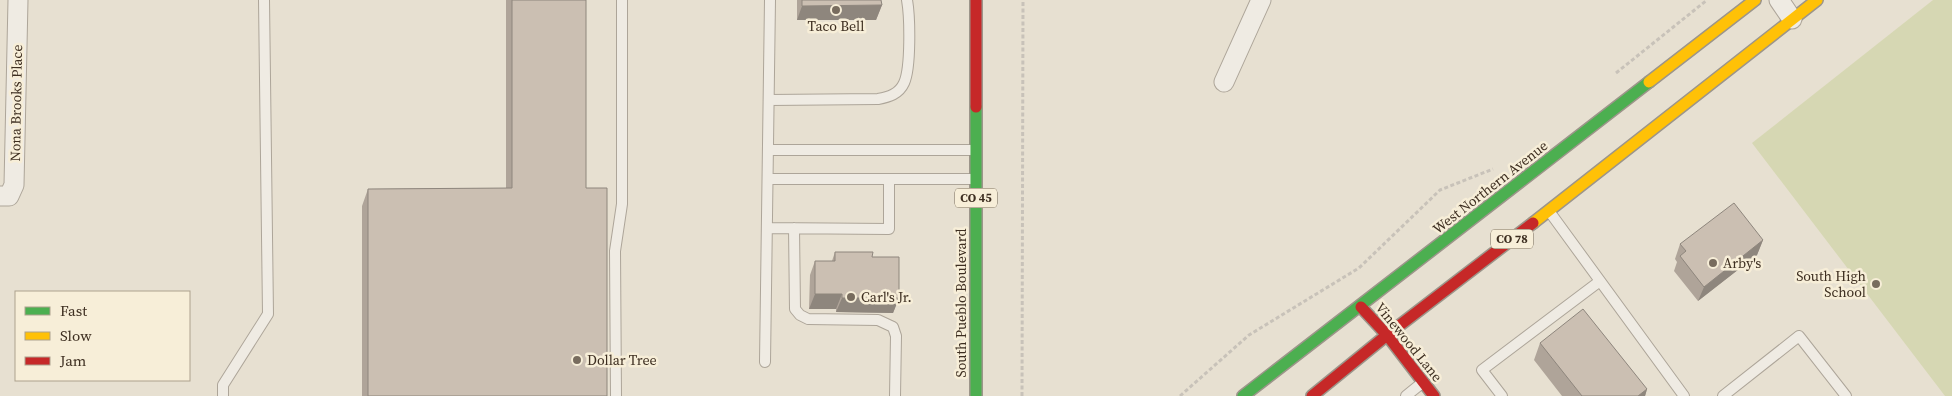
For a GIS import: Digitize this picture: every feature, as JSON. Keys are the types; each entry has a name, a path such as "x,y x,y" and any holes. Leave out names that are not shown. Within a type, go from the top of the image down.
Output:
{"main road":[{"name":"South Pueblo Boulevard","path":"976,0 976,396"},
{"name":"West Northern Avenue","path":"1244,396 1754,0"},
{"name":"CO 78","path":"1312,396 1386,335 1549,211 1818,0"},
{"name":"Vinewood Lane","path":"1361,307 1386,335 1434,396"},
{"path":"976,376 989,396"}],"street":[{"name":"Nona Brooks Place","path":"0,196 9,196 14,185 18,0"},
{"path":"1224,82 1261,0"},
{"path":"1779,0 1792,19"}],"lane":[{"path":"223,396 223,385 268,314 264,0"},
{"path":"616,396 615,251 622,204 622,0"},
{"path":"765,362 770,0"},
{"path":"769,100 878,99 890,96 898,91 904,83 908,71 907,0"},
{"path":"769,150 976,150"},
{"path":"768,179 976,179"},
{"path":"767,228 889,229 889,179"},
{"path":"1549,211 1684,396"},
{"path":"794,228 795,309 800,316 808,319 878,320 886,322 893,327 896,336 895,396"},
{"path":"1502,396 1482,370 1600,281"},
{"path":"1723,396 1799,336 1846,396"},
{"path":"1406,396 1423,382"}],"path":[{"path":"1022,396 1023,0"},
{"path":"1614,74 1707,0"},
{"path":"1180,396 1249,335 1359,268 1440,190 1499,167"}],"green space":[{"name":"South High School","path":"1933,0 1952,0 1952,396 1945,396 1752,143"}],"building":[{"path":"512,0 586,0 586,188 607,188 607,396 368,396 368,189 512,188"},
{"path":"802,0 881,0 882,5 802,6"},
{"name":"Arby's","path":"1734,203 1763,240 1704,287 1680,256 1686,251 1680,244"},
{"path":"835,252 873,252 872,257 899,257 899,298 842,298 842,294 815,294 815,261 835,261"},
{"path":"1583,309 1647,389 1638,396 1582,396 1540,343"}],"traffic: fast":[{"path":"1243,396 1649,82"},
{"path":"976,107 976,396"}],"traffic: slow":[{"path":"1649,82 1755,0"},
{"path":"1533,223 1817,0"}],"traffic: jam":[{"path":"976,0 976,107"},
{"path":"1312,396 1387,335 1533,223"},
{"path":"1361,307 1387,335 1434,396"}],"place":[{"name":"Taco Bell","path":"836,10"},
{"name":"Arby's","path":"1713,263"},
{"name":"South High School","path":"1876,284"},
{"name":"Carl's Jr.","path":"851,297"},
{"name":"Dollar Tree","path":"577,360"}]}
